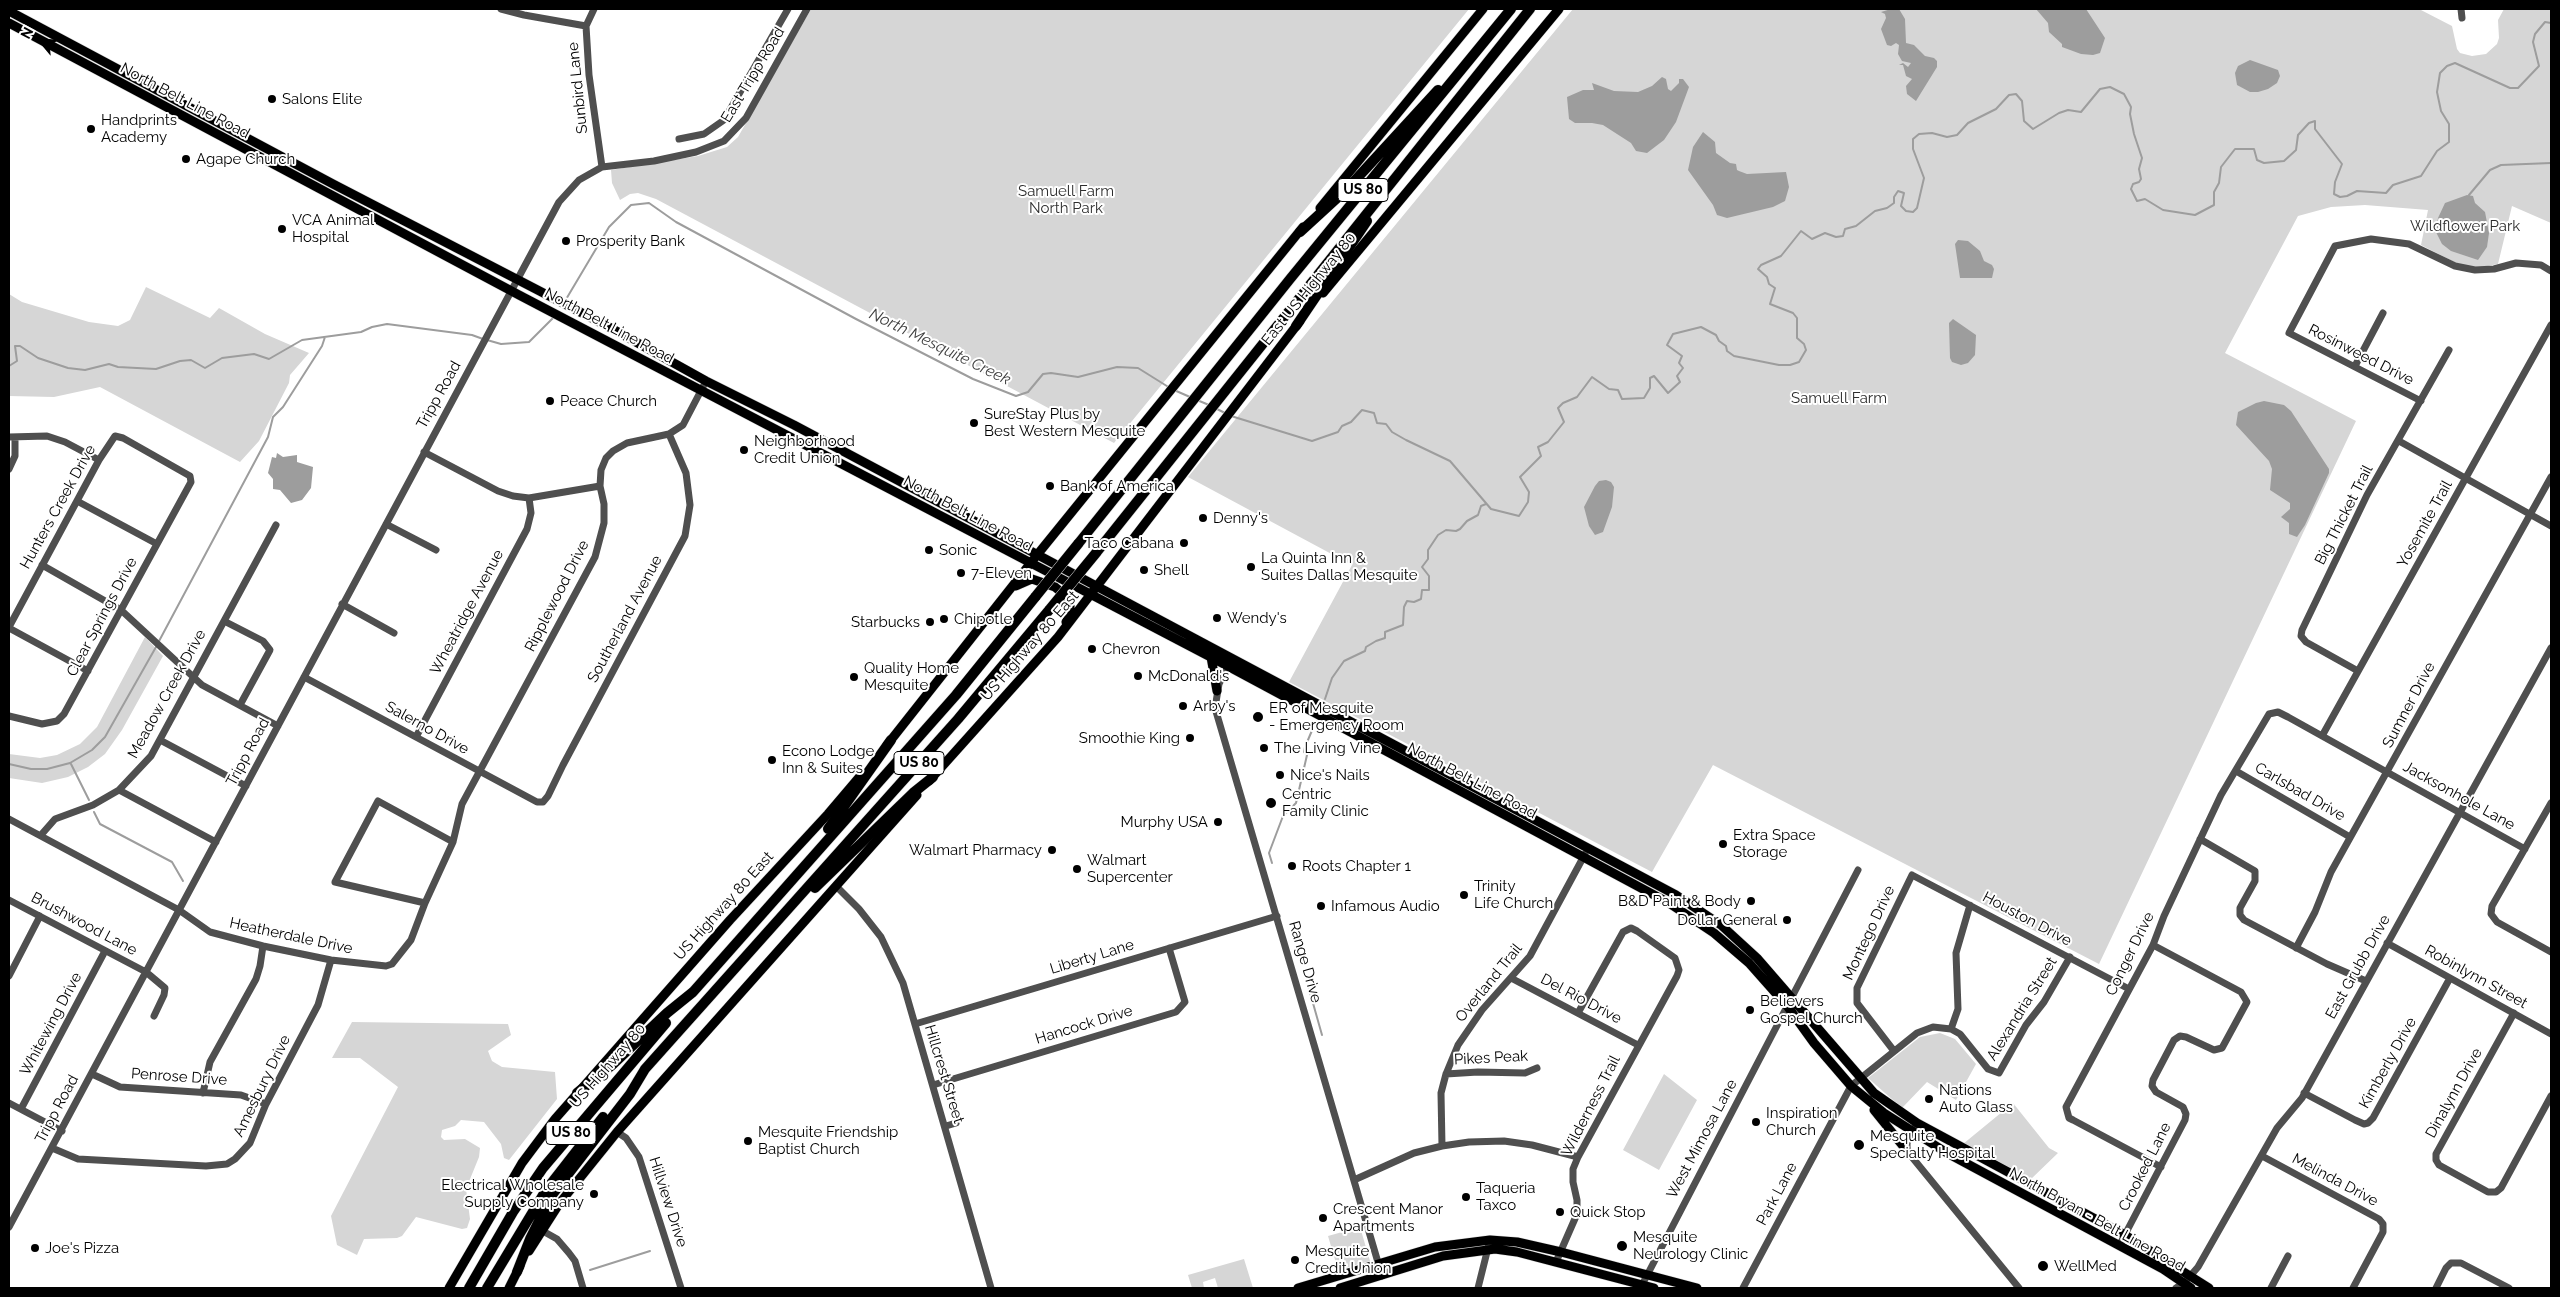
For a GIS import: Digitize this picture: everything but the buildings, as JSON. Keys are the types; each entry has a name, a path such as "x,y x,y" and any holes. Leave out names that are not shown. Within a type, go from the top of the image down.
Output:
{"highway":[{"path":"1300,232 1348,188 1511,9"},
{"name":"US 80","path":"693,992 809,859 956,696 1511,9"},
{"name":"US 80","path":"645,1069 971,704 1096,553 1530,9"},
{"path":"1296,326 1368,220 1439,128 1452,105"},
{"path":"809,859 821,838 891,740"},
{"path":"784,914 801,902 913,793 933,777"},
{"path":"577,1093 612,1065 667,1012 693,992"},
{"name":"US Highway 80","path":"469,1288 513,1212 543,1168 576,1126 693,992"},
{"path":"517,1272 530,1239 552,1196 630,1094 645,1069"},
{"name":"US Highway 80","path":"487,1288 546,1190 575,1151 645,1069"}],"main road":[{"path":"1038,555 1483,9"},
{"name":"East US Highway 80","path":"1092,595 1244,392 1296,326 1559,9"},
{"name":"North Belt Line Road","path":"9,11 1098,587 1211,657 1230,662 1397,757 1668,903 1714,933 1749,963 1788,1007 1814,1043 1863,1097"},
{"name":"North Belt Line Road","path":"9,24 542,307 792,436 1092,595 1167,629 1401,748 1589,846 1676,895 1721,925 1757,958 1792,996 1860,1078"},
{"path":"111,78 115,68"},
{"path":"190,120 195,110"},
{"path":"329,193 333,184"},
{"path":"792,436 794,425"},
{"path":"792,436 803,430"},
{"path":"866,476 871,466"},
{"name":"US Highway 80 East","path":"449,1288 522,1163 577,1093 730,920 828,814 891,740 1038,555"},
{"path":"1011,590 1028,580 1040,580 1055,587 1067,596 1071,609 1058,637"},
{"name":"US Highway 80 East","path":"509,1288 559,1204 617,1132 1058,637 1092,595"},
{"path":"1211,657 1218,691"},
{"path":"1397,757 1401,748"},
{"name":"North Bryan - Belt Line Road","path":"1860,1078 1874,1093 1917,1123 2125,1235 2185,1284"},
{"path":"1863,1097 1907,1152"},
{"name":"North Bryan - Belt Line Road","path":"1863,1097 1911,1132 2163,1269 2185,1284 2209,1288"},
{"path":"1298,1288 1435,1248 1463,1242 1490,1240 1517,1242 1561,1252 1697,1288"},
{"path":"1340,1288 1443,1256 1488,1250 1518,1252 1654,1288"}],"street":[{"path":"501,9 586,26"},
{"name":"Sunbird Lane","path":"594,9 586,26 589,76 602,167"},
{"path":"679,139 704,134 724,120 788,9"},
{"name":"East Tripp Road","path":"512,291 566,193 579,180 602,167 654,161 696,152 724,141 746,118 807,9"},
{"path":"2461,9 2462,18"},
{"name":"Rosinweed Drive","path":"2421,401 2289,333 2335,246 2371,239 2409,244 2455,266 2475,270 2494,269 2516,263 2541,265 2551,271"},
{"name":"Tripp Road","path":"9,1227 342,604 512,291"},
{"path":"2355,366 2382,314"},
{"name":"Yosemite Trail","path":"2322,736 2551,325"},
{"name":"Big Thicket Trail","path":"2358,671 2306,642 2301,636 2302,630 2368,495 2449,350"},
{"name":"Ripplewood Drive","path":"462,804 595,557 604,523 604,504 600,486 601,470 613,451 627,443 669,434 683,425 706,381"},
{"name":"Southerland Avenue","path":"537,802 543,802 548,796 563,764 685,536 690,505 686,473 669,434"},
{"path":"9,469 15,456 12,437 47,436 65,442 99,460"},
{"name":"Hunters Creek Drive","path":"9,627 99,460 115,436 123,438 187,474 191,479"},
{"path":"2399,441 2551,526"},
{"path":"424,452 498,491 513,496 529,498 600,486"},
{"name":"Sumner Drive","path":"2296,948 2315,912 2331,872 2551,477"},
{"name":"Clear Springs Drive","path":"9,716 42,724 58,721 64,714 191,479"},
{"name":"Wheatridge Avenue","path":"416,737 527,529 531,513 529,498"},
{"path":"77,502 157,544"},
{"path":"386,524 436,550"},
{"name":"Meadow Creek Drive","path":"41,835 55,819 93,805 119,790 139,772 160,740 276,525"},
{"path":"42,565 121,610 193,677 211,691 278,726"},
{"path":"342,604 394,633"},
{"path":"224,621 263,641 270,650 240,705"},
{"path":"9,627 88,671"},
{"name":"East Grubb Drive","path":"2185,1284 2282,1121 2304,1093 2551,648"},
{"name":"Range Drive","path":"1230,662 1218,691 1215,708 1382,1276"},
{"name":"Salerno Drive","path":"304,677 537,802"},
{"name":"Jacksonhole Lane","path":"2273,712 2288,717 2525,849"},
{"name":"Conger Drive","path":"2161,1167 2073,1120 2067,1114 2066,1107 2153,945 2164,916 2221,795 2266,717 2273,712"},
{"path":"160,740 246,786"},
{"name":"Carlsbad Drive","path":"2236,771 2350,837"},
{"path":"119,790 216,842"},
{"path":"425,902 335,882 378,801 453,842"},
{"path":"2551,803 2492,906 2491,914 2497,922 2551,952"},
{"name":"Heatherdale Drive","path":"9,819 179,910 210,932 263,946 331,960 386,966 392,964 411,940 425,902 453,842 462,804"},
{"path":"2200,839 2255,871 2255,881 2240,911 2244,920 2296,948 2366,981"},
{"name":"Overland Trail","path":"1442,1146 1441,1093 1446,1074 1458,1045 1472,1024 1530,956 1589,846"},
{"name":"West Mimosa Lane","path":"1642,1285 1646,1274 1788,1007 1858,870"},
{"name":"Houston Drive","path":"1912,875 2129,988"},
{"name":"Montego Drive","path":"1894,1051 1857,1003 1857,988 1912,875"},
{"name":"Hillcrest Street","path":"836,886 859,908 881,937 903,983 992,1288"},
{"name":"Brushwood Lane","path":"9,900 146,972 165,988 164,995 154,1016"},
{"path":"1851,1086 1922,1030 1938,1026 1951,1029 1958,1009 1956,952 1970,905"},
{"path":"9,976 40,916"},
{"name":"Liberty Lane","path":"915,1024 1277,916"},
{"name":"Wilderness Trail","path":"1556,1262 1577,1214 1573,1169 1679,970 1675,958 1631,928 1623,932 1578,1013"},
{"name":"Robinlynn Street","path":"2387,944 2551,1034"},
{"name":"Crooked Lane","path":"2119,1246 2186,1120 2183,1107 2156,1092 2152,1086 2153,1080 2174,1040 2180,1036 2186,1036 2214,1050 2222,1048 2247,1002 2241,992 2153,945"},
{"path":"203,1093 210,1062 256,979 263,946"},
{"name":"Hancock Drive","path":"933,1085 1176,1012 1185,1002 1169,948"},
{"name":"Whitewing Drive","path":"21,1109 105,951"},
{"name":"Alexandria Street","path":"1951,1029 1960,1034 1988,1069 1995,1073 2000,1071 2026,1025 2044,1002 2070,957"},
{"name":"Amesbury Drive","path":"52,1148 78,1158 206,1166 227,1164 243,1153 250,1144 266,1104 318,1005 331,960"},
{"name":"Del Rio Drive","path":"1511,978 1638,1045"},
{"name":"Kimberly Drive","path":"2304,1093 2355,1120 2364,1124 2368,1123 2374,1118 2450,978"},
{"name":"Dinalynn Drive","path":"2514,1013 2436,1154 2436,1160 2439,1165 2488,1192 2496,1192 2501,1188 2551,1096"},
{"name":"Pikes Peak","path":"1446,1074 1478,1072 1525,1073 1537,1068"},
{"name":"Penrose Drive","path":"92,1074 120,1087 241,1095 266,1104"},
{"name":"Park Lane","path":"1743,1288 1851,1086"},
{"path":"9,1103 62,1131"},
{"path":"946,1126 956,1123"},
{"path":"1917,1123 1911,1132 1907,1152 2019,1288"},
{"name":"Hillview Drive","path":"617,1132 630,1142 639,1157 681,1288"},
{"path":"1354,1180 1405,1156 1442,1146 1504,1141 1532,1145 1578,1157"},
{"name":"Melinda Drive","path":"2262,1156 2379,1219 2383,1224 2382,1232 2353,1288"},
{"path":"542,1230 558,1239 575,1261 583,1288"},
{"path":"1478,1288 1490,1240"},
{"path":"2271,1288 2288,1256"},
{"path":"2436,1288 2446,1268 2452,1263 2461,1263 2509,1288"}],"green space":[{"name":"Samuell Farm North Park","path":"811,9 1469,9 1114,443 656,199 638,193 630,194 620,200 612,183 611,170 698,156 727,147 738,137"},
{"name":"Samuell Farm","path":"1573,9 2419,9 2452,26 2457,49 2460,53 2472,56 2486,54 2497,44 2499,38 2498,20 2504,9 2551,9 2551,223 2512,206 2498,264 2477,268 2456,263 2421,245 2428,210 2365,205 2331,207 2298,216 2225,353 2356,421 2099,964 1713,765 1652,872 1289,682 1352,565 1188,477"},
{"path":"146,287 210,318 219,308 265,334 309,353 290,375 289,383 259,441 240,462 100,387 54,397 9,396 9,294 22,302 89,322 118,326 130,320"},
{"path":"145,637 163,656 122,730 105,754 88,767 68,777 42,783 9,778 9,754 40,758 57,755 80,744 97,727"},
{"path":"352,1022 508,1024 511,1035 488,1051 492,1061 502,1067 555,1072 557,1099 509,1160 504,1158 501,1144 484,1122 461,1120 455,1126 442,1130 441,1137 444,1140 465,1139 480,1148 479,1157 466,1189 470,1219 467,1228 462,1229 416,1217 402,1236 397,1238 364,1239 357,1255 337,1245 331,1216 398,1087 360,1058 332,1058"},
{"path":"1940,1033 1955,1039 1976,1064 1956,1100 1927,1082 1902,1108 1868,1078 1920,1037"},
{"path":"1664,1074 1697,1100 1659,1170 1623,1150"},
{"path":"2013,1103 2049,1148 2058,1153 2030,1180 1963,1144"},
{"path":"1360,1227 1370,1261 1338,1270 1328,1236"},
{"path":"1244,1259 1253,1288 1218,1288 1215,1278 1203,1282 1204,1288 1192,1288 1188,1275"}],"shaded area":[{"path":"1899,9 1905,19 1906,43 1914,45 1925,56 1934,58 1937,61 1937,67 1916,101 1907,94 1906,86 1912,79 1906,76 1903,65 1899,65 1903,63 1908,67 1911,63 1902,61 1898,54 1899,45 1896,43 1891,46 1887,45 1881,29 1886,18 1885,14 1881,12"},
{"path":"2036,9 2086,9 2105,38 2100,53 2093,55 2081,54 2062,47 2062,44 2049,32 2048,23"},
{"path":"2250,60 2278,70 2280,76 2277,83 2268,89 2258,92 2250,92 2237,85 2235,73 2238,66"},
{"path":"1662,77 1666,79 1668,89 1671,91 1679,83 1679,79 1683,79 1689,87 1676,122 1664,140 1647,153 1636,151 1631,143 1603,125 1575,123 1569,119 1567,97 1583,90 1594,90 1592,83 1614,91 1638,92 1652,86"},
{"path":"1703,132 1715,142 1716,153 1730,163 1736,164 1739,171 1747,174 1786,172 1789,187 1785,201 1773,207 1727,218 1717,215 1713,205 1688,170 1693,147"},
{"path":"2467,195 2473,196 2475,203 2485,212 2489,233 2487,247 2478,260 2451,251 2442,244 2436,232 2438,218 2445,203"},
{"path":"1958,240 1968,241 1980,251 1984,261 1992,265 1994,269 1992,278 1960,278 1955,244"},
{"path":"1953,319 1976,335 1975,355 1968,363 1961,365 1952,362 1950,358 1949,323"},
{"path":"2264,401 2284,405 2291,411 2329,469 2329,473 2305,525 2297,537 2289,534 2289,523 2281,517 2290,509 2290,503 2270,490 2272,469 2269,461 2236,425 2238,412"},
{"path":"277,453 283,457 297,455 297,462 313,467 311,488 302,500 291,503 280,490 273,489 273,479 268,473 272,457 276,458"},
{"path":"1606,480 1611,482 1614,487 1612,507 1603,532 1595,535 1589,526 1584,507 1599,481"}],"waterway":[{"name":"North Mesquite Creek","path":"1231,416 1312,441 1338,432 1342,426 1351,422 1362,410 1374,413 1377,423 1386,424 1392,432 1450,461 1491,509 1519,516 1528,502 1529,492 1520,477 1541,456 1538,447 1548,442 1564,422 1558,408 1563,403 1577,397 1592,377 1609,389 1618,390 1622,399 1644,398 1650,388 1650,378 1654,376 1668,393 1680,382 1677,376 1683,368 1679,363 1682,356 1667,345 1673,334 1701,327 1716,335 1719,341 1726,346 1727,351 1734,356 1779,365 1790,365 1799,362 1806,350 1804,344 1797,338 1797,318 1793,313 1770,304 1775,288 1769,284 1767,277 1758,269 1761,265 1781,256 1801,231 1812,239 1825,233 1836,237 1843,236 1845,229 1856,226 1875,211 1887,208 1894,203 1894,197 1898,191 1904,193 1901,206 1906,211 1913,212 1917,208 1924,178 1913,149 1913,139 1919,134 1932,133 1947,137 1957,135 1968,123 1996,109 2009,95 2016,94 2022,101 2024,121 2033,129 2059,113 2068,110 2081,112 2100,89 2110,87 2124,94 2131,107 2130,114 2134,134 2142,158 2139,169 2141,179 2133,184 2131,189 2137,201 2145,199 2163,210 2195,215 2214,205 2214,192 2219,183 2221,167 2235,149 2254,149 2257,160 2264,163 2284,161 2296,150 2298,135 2309,123 2315,121 2315,129 2342,164 2335,182 2334,194 2340,197 2357,191 2386,193 2393,185 2421,176 2437,151 2449,142 2449,124 2441,111 2437,92 2440,73 2447,66 2455,63 2510,88 2518,88 2539,66 2533,42 2535,34 2545,22 2551,23"},
{"path":"2469,195 2490,170 2501,165 2551,163"},
{"name":"North Mesquite Creek","path":"565,301 609,227 631,205 649,203 676,222 856,319 973,379 1016,396 1028,392 1043,374 1051,373 1078,377 1117,367 1138,368 1170,388"},
{"name":"North Mesquite Creek","path":"487,340 501,344 529,342 554,317"},
{"name":"North Mesquite Creek","path":"9,366 17,361 15,346 20,346 38,358 68,368 85,370 109,364 118,367 156,369 180,361 191,360 205,368 222,358 254,354 269,359 302,340 361,332 372,327 387,324 472,335 483,339"},
{"path":"158,643 268,437 273,417 283,407 322,346 325,337"},
{"name":"North Mesquite Creek","path":"1174,390 1190,397"},
{"name":"North Mesquite Creek","path":"1197,400 1209,405"},
{"name":"North Mesquite Creek","path":"1215,408 1227,414"},
{"path":"1325,699 1332,678 1344,661 1365,651 1366,647 1376,641 1385,638 1385,632 1403,625 1404,607 1407,601 1414,602 1421,599 1422,590 1429,590 1429,576 1422,567 1428,559 1428,550 1438,535 1446,530 1456,531 1460,529 1467,521 1478,515 1481,506 1486,504"},
{"path":"9,764 31,769 47,769 70,763 92,750 105,737 156,647"},
{"path":"1272,863 1269,853 1283,816 1296,803 1307,755 1304,752 1305,747 1316,721"},
{"path":"71,764 89,800"},
{"path":"94,812 100,824 172,862 183,881"},
{"path":"1309,989 1322,1035"},
{"path":"590,1270 650,1251"}],"place":[{"name":"Salons Elite","path":"272,99"},
{"name":"Handprints Academy","path":"91,129"},
{"name":"Agape Church","path":"186,159"},
{"name":"VCA Animal Hospital","path":"282,229"},
{"name":"Prosperity Bank","path":"566,241"},
{"name":"Peace Church","path":"550,401"},
{"name":"SureStay Plus by Best Western Mesquite","path":"974,423"},
{"name":"Neighborhood Credit Union","path":"744,450"},
{"name":"Bank of America","path":"1050,486"},
{"name":"Denny's","path":"1203,518"},
{"name":"Taco Cabana","path":"1184,543"},
{"name":"Sonic","path":"929,550"},
{"name":"La Quinta Inn & Suites Dallas Mesquite","path":"1251,567"},
{"name":"Shell","path":"1144,570"},
{"name":"7-Eleven","path":"961,573"},
{"name":"Wendy's","path":"1217,618"},
{"name":"Chipotle","path":"944,619"},
{"name":"Starbucks","path":"930,622"},
{"name":"Chevron","path":"1092,649"},
{"name":"McDonald's","path":"1138,676"},
{"name":"Quality Home Mesquite","path":"854,677"},
{"name":"Arby's","path":"1183,706"},
{"name":"ER of Mesquite - Emergency Room","path":"1258,717"},
{"name":"Smoothie King","path":"1190,738"},
{"name":"The Living Vine","path":"1264,748"},
{"name":"Econo Lodge Inn & Suites","path":"772,760"},
{"name":"Nice's Nails","path":"1280,775"},
{"name":"Centric Family Clinic","path":"1271,803"},
{"name":"Murphy USA","path":"1218,822"},
{"name":"Extra Space Storage","path":"1723,844"},
{"name":"Walmart Pharmacy","path":"1052,850"},
{"name":"Roots Chapter 1","path":"1292,866"},
{"name":"Walmart Supercenter","path":"1077,869"},
{"name":"Trinity Life Church","path":"1464,895"},
{"name":"B&D Paint & Body","path":"1751,901"},
{"name":"Infamous Audio","path":"1321,906"},
{"name":"Dollar General","path":"1787,920"},
{"name":"Believers Gospel Church","path":"1750,1010"},
{"name":"Nations Auto Glass","path":"1929,1099"},
{"name":"Inspiration Church","path":"1756,1122"},
{"name":"Mesquite Friendship Baptist Church","path":"748,1141"},
{"name":"Mesquite Specialty Hospital","path":"1859,1145"},
{"name":"Electrical Wholesale Supply Company","path":"594,1194"},
{"name":"Taqueria Taxco","path":"1466,1197"},
{"name":"Quick Stop","path":"1560,1212"},
{"name":"Crescent Manor Apartments","path":"1323,1218"},
{"name":"Mesquite Neurology Clinic","path":"1622,1246"},
{"name":"Joe's Pizza","path":"35,1248"},
{"name":"Mesquite Credit Union","path":"1295,1260"},
{"name":"WellMed","path":"2043,1266"}],"park label":[{"name":"Wildflower Park","path":"2465,226"}]}
